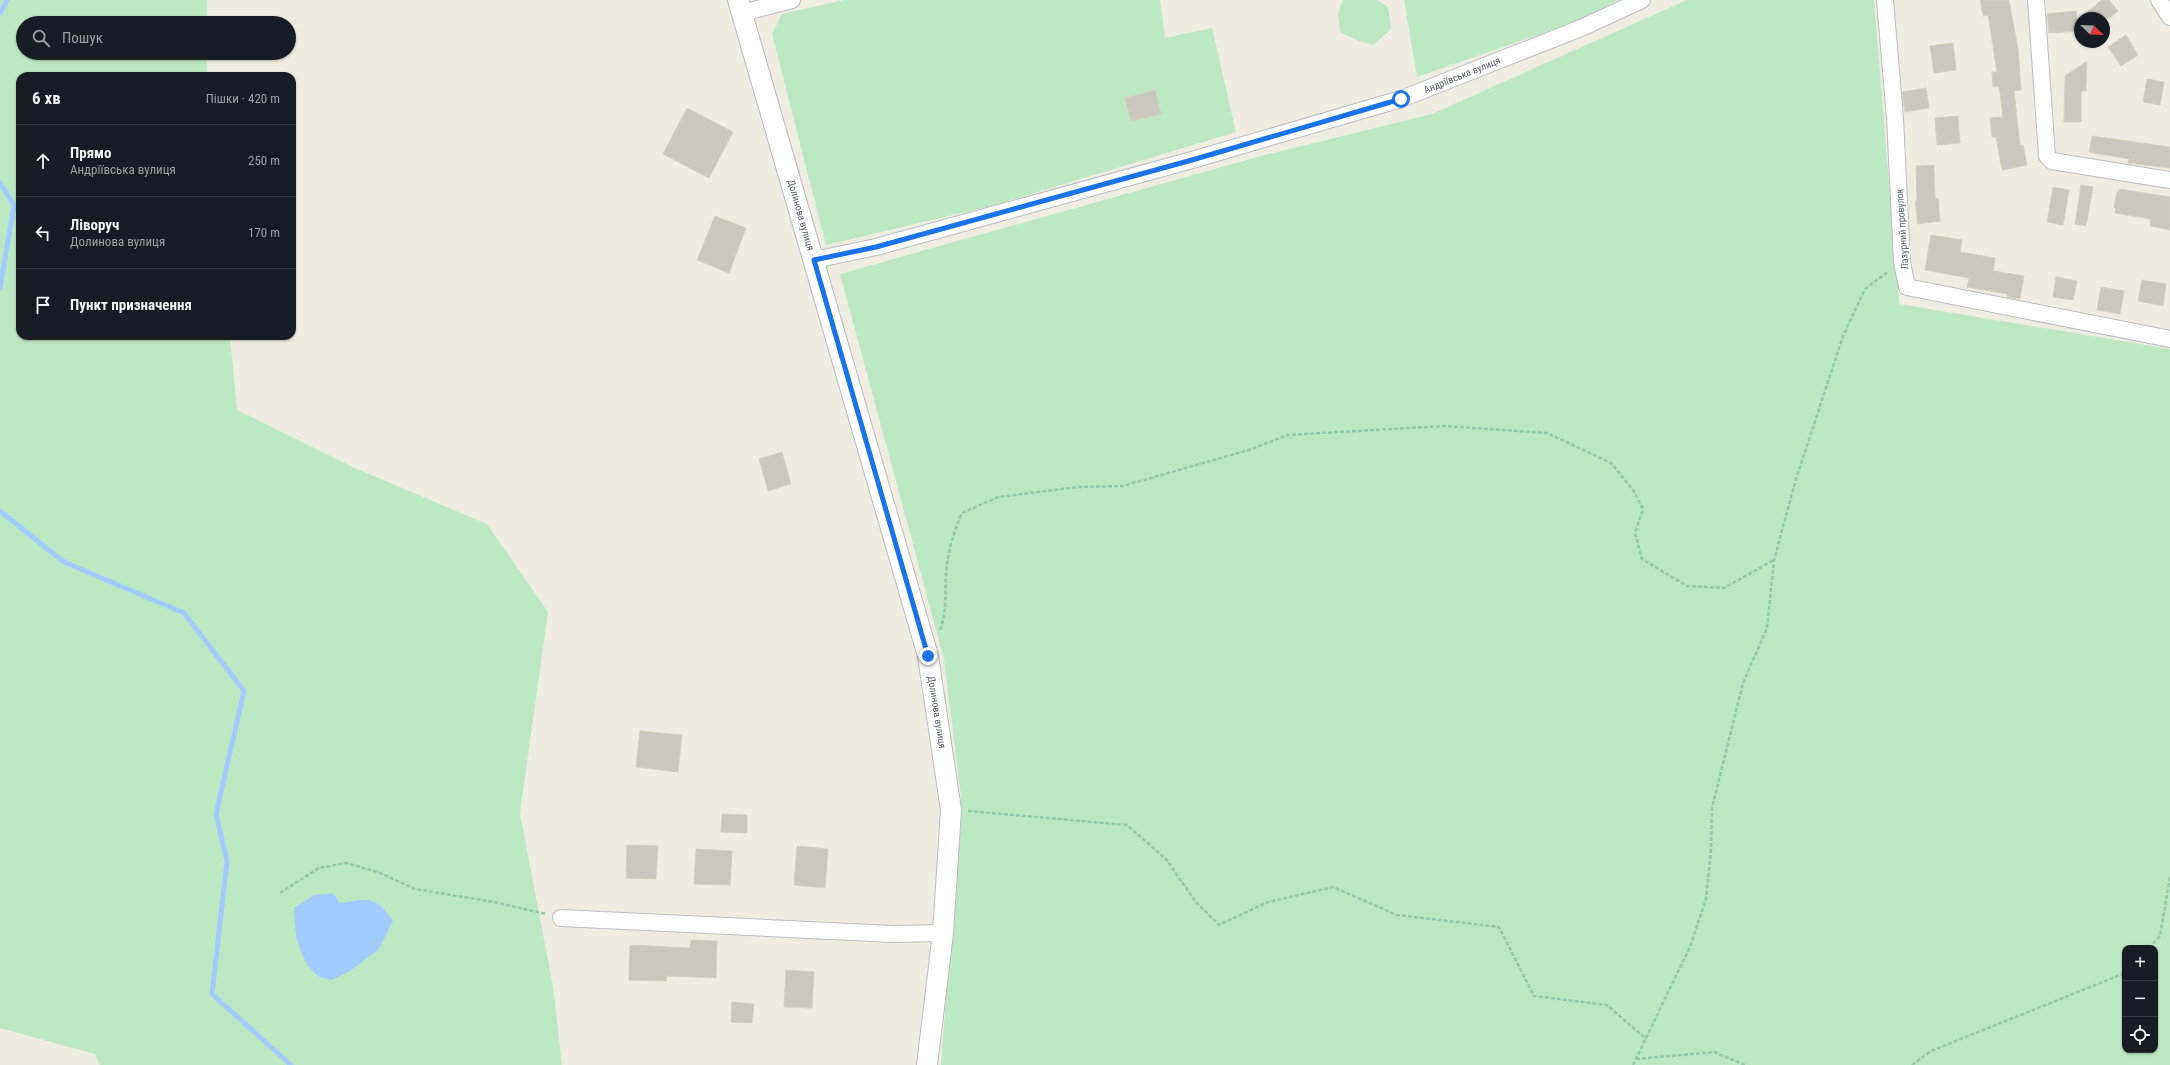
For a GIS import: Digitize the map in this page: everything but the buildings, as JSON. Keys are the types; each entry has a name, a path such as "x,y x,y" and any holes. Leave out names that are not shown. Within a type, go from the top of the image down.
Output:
{"street":[{"path":"740,6 792,0"},
{"name":"Андріївська вулиця","path":"814,260 876,247 1192,160 1401,99 1581,28 1642,0"},
{"name":"Лазурний провулок","path":"1885,0 1895,118 1902,262 1907,287 2170,339"},
{"path":"2036,0 2047,156 2052,161 2170,180"},
{"path":"2159,0 2170,17"},
{"name":"Долинова вулиця","path":"740,6 928,656 952,810 943,933 927,1065"},
{"path":"561,918 893,934 943,933"}],"path":[{"path":"1633,1065 1690,948 1706,899 1711,851 1712,808 1743,683 1767,628 1774,560 1796,479 1843,336 1865,289 1902,262"},
{"path":"939,631 945,618 946,572 951,538 962,513 998,497 1078,487 1123,486 1252,449 1287,435 1444,426 1546,433 1611,462 1634,490 1643,509 1635,533 1642,559 1687,586 1724,588 1774,560"},
{"path":"952,810 1127,825 1166,859 1195,901 1219,925 1268,902 1333,887 1397,915 1499,927 1534,996 1606,1005 1646,1038"},
{"path":"280,893 319,868 347,863 380,874 415,889 494,902 561,918"},
{"path":"2152,945 2160,936 2170,878"},
{"path":"1912,1065 1931,1051 2122,974"},
{"path":"1636,1059 1714,1052 1744,1065"}],"green space":[{"path":"0,0 207,0 207,16 16,16 16,60 207,60 207,72 16,72 16,340 230,340 237,410 355,468 487,524 548,612 520,813 553,987 562,1065 100,1065 95,1054 0,1028"},
{"path":"844,0 1160,0 1165,38 1212,28 1236,132 991,206 826,245 772,34 782,14"},
{"path":"1343,0 1377,0 1388,7 1391,29 1373,45 1359,41 1340,32 1338,13"},
{"path":"1404,0 1619,0 1580,20 1417,77"},
{"path":"1687,0 1874,0 1899,304 2170,349 2170,1065 941,1065 961,797 944,659 840,274 1261,156 1432,114"}],"water":[{"path":"333,893 340,903 365,900 376,903 393,921 379,949 350,971 332,980 318,976 305,961 296,935 294,908 314,895"}],"waterway":[{"path":"0,13 7,0"},
{"path":"0,182 14,206 0,288"},
{"path":"0,511 64,562 184,613 244,691 216,814 227,861 212,994 291,1065"}],"route":[{"path":"928,656 814,260 876,247 1192,160 1401,99"}]}
